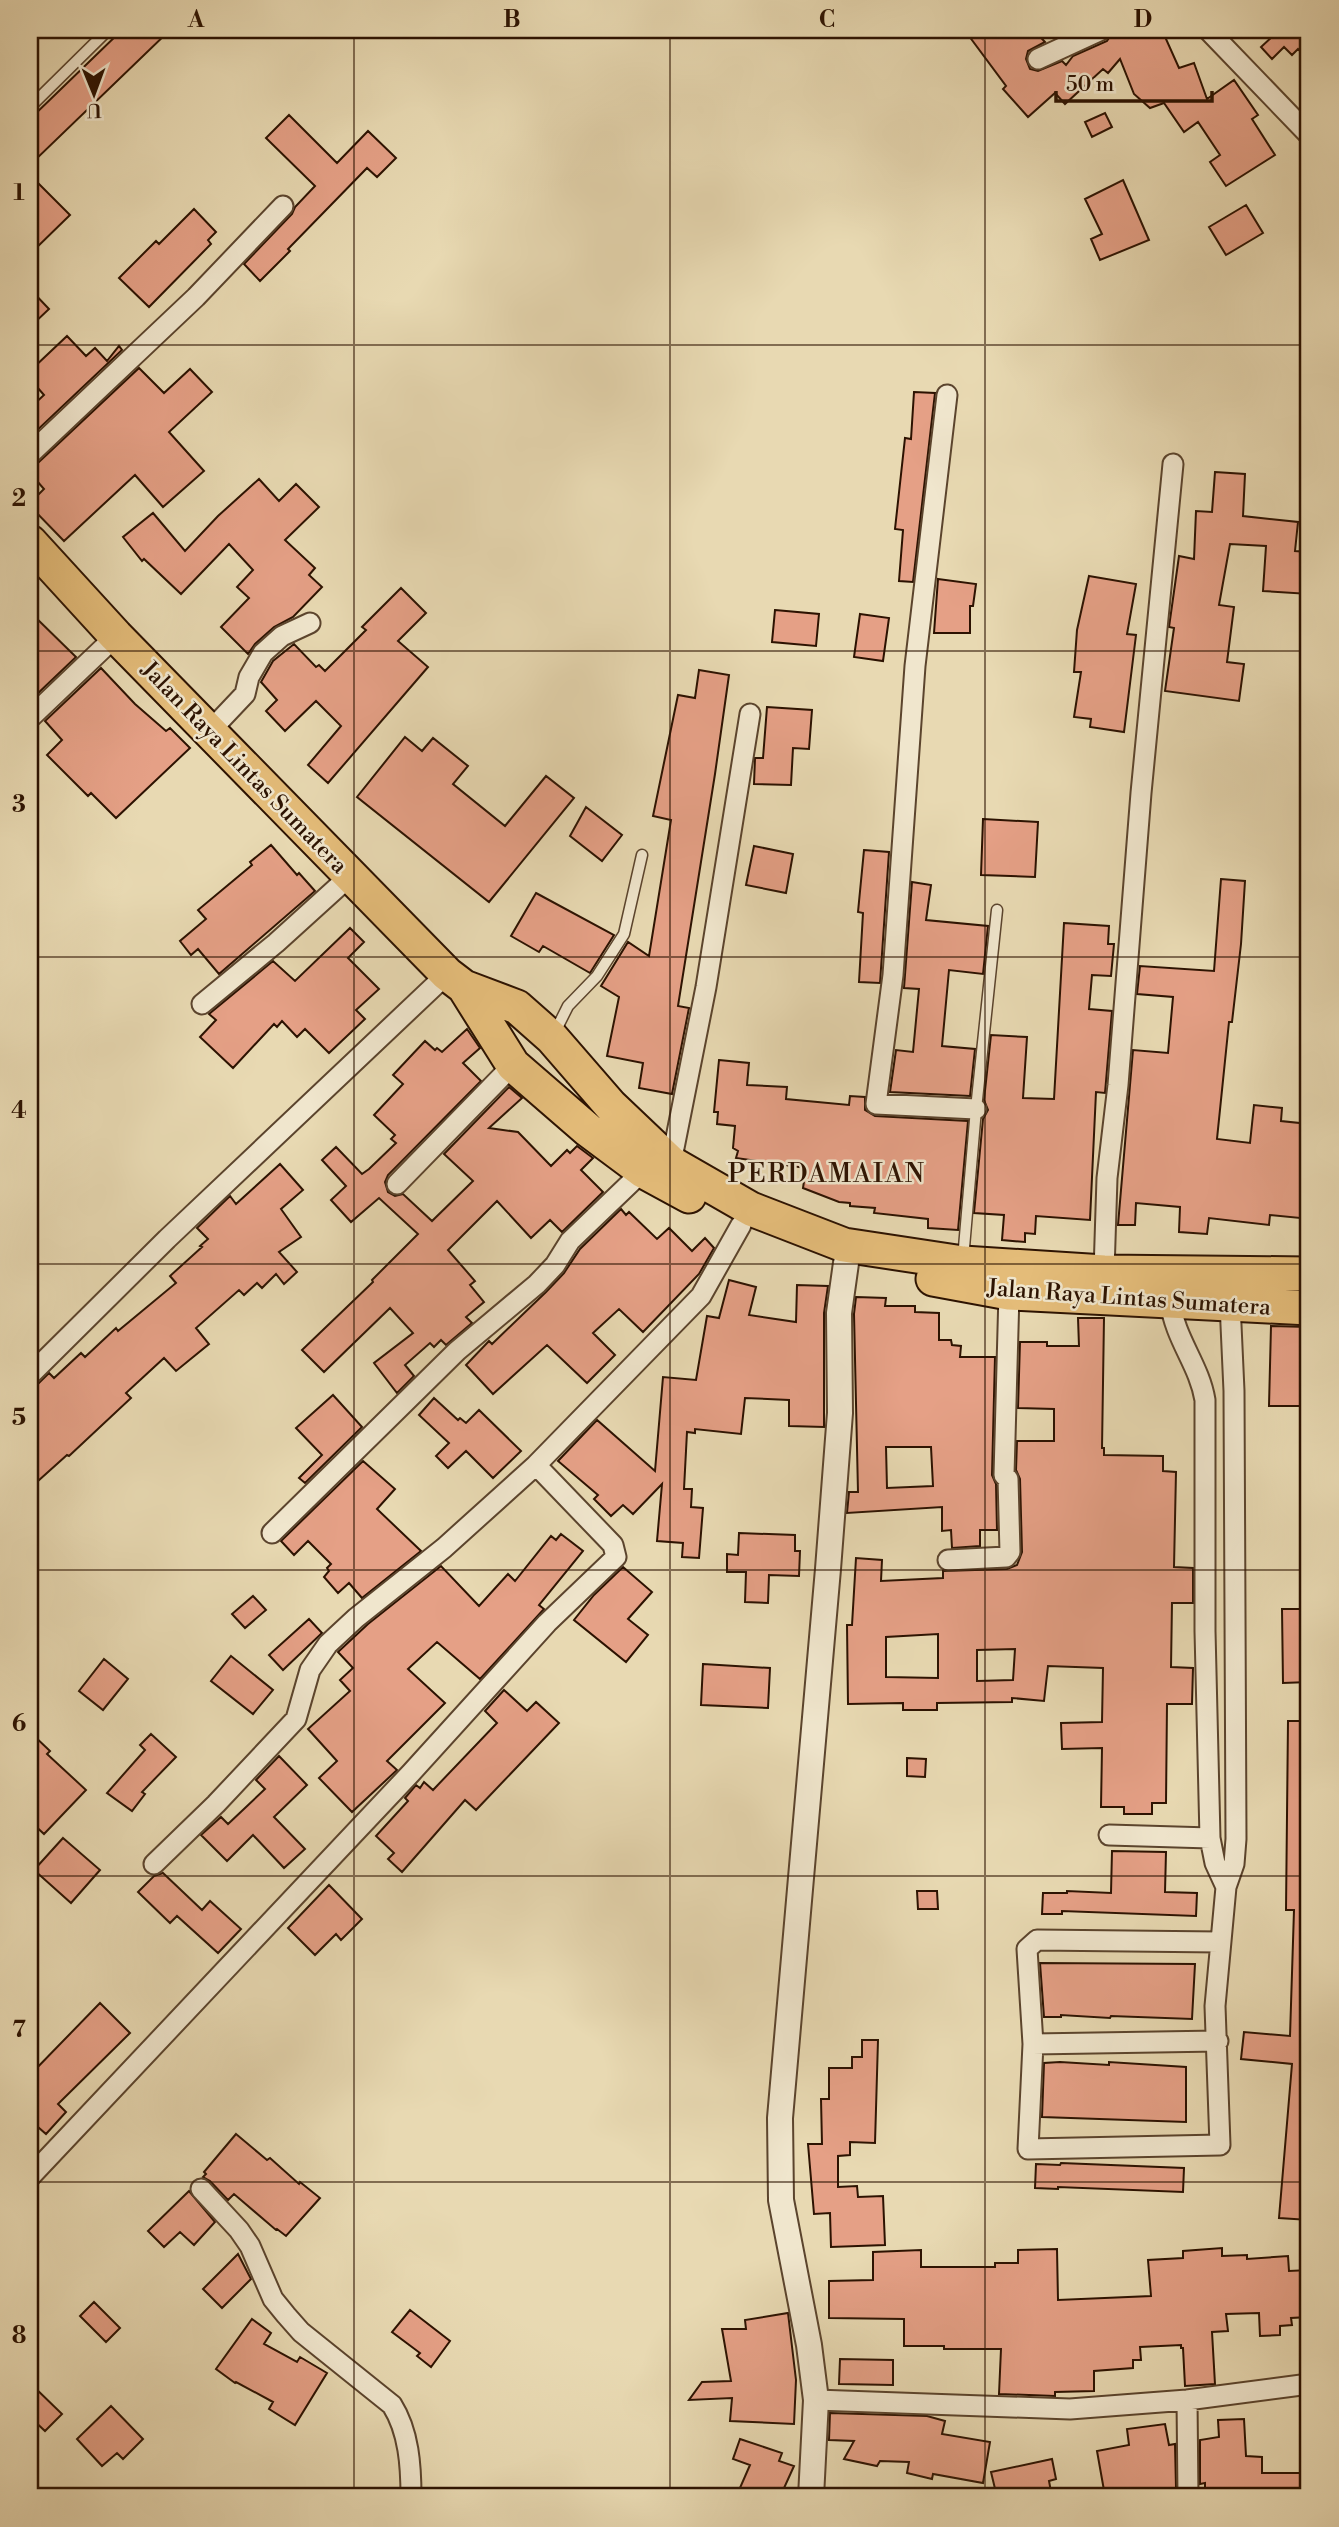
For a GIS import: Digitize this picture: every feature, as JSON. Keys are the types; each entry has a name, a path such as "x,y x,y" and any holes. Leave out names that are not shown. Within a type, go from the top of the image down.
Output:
{"highway":[{"name":"Jalan Raya Lintas Sumatera","path":"30,542 116,636 455,980 513,1065 588,1130 657,1167 751,1209 844,1245 962,1263 1104,1272 1309,1274"},
{"name":"Jalan Raya Lintas Sumatera","path":"455,980 517,1007 552,1038 611,1106 657,1167 741,1225 846,1263 1009,1293 1309,1308"}],"street":[{"path":"1038,60 1101,30"},
{"path":"1208,30 1309,135"},
{"path":"30,454 196,297 283,206"},
{"path":"947,395 915,666 893,975 876,1104 976,1109"},
{"path":"1104,1272 1107,1178 1118,1085 1141,793 1173,464"},
{"path":"210,731 245,694 249,677 263,653 282,636 310,623"},
{"path":"30,718 116,636"},
{"path":"272,1533 457,1351 537,1284 555,1265 570,1241 657,1167 706,987 750,714"},
{"path":"202,1004 276,943 351,875"},
{"path":"30,1375 167,1239 455,980"},
{"path":"397,1184 513,1065"},
{"path":"154,1864 216,1804 296,1719 310,1670 328,1644 356,1618 444,1548 536,1465 701,1296 741,1225"},
{"path":"811,2497 816,2400 810,2345 781,2200 780,2119 829,1556 840,1413 839,1313 846,1263"},
{"path":"948,1560 1006,1557 1010,1552 1008,1479 1004,1475 1009,1293"},
{"path":"1170,1301 1176,1331 1196,1370 1205,1400 1205,1617 1210,1838 1214,1863 1226,1887"},
{"path":"1219,1942 1037,1940 1031,1943 1027,1948 1033,2044 1028,2150 1220,2145 1215,2006 1219,1942 1236,1839 1234,1391 1230,1303"},
{"path":"30,2177 411,1773 547,1623 616,1558 612,1545 536,1465"},
{"path":"1109,1835 1210,1838"},
{"path":"1033,2044 1218,2041"},
{"path":"201,2189 244,2238 272,2299 301,2332 392,2405 400,2418 405,2435 411,2497"},
{"path":"816,2400 1070,2409 1187,2400 1309,2384"},
{"path":"1187,2400 1188,2497"}],"lane":[{"path":"30,107 108,30"},
{"path":"552,1038 568,1006 597,976 624,934 642,855"},
{"path":"962,1263 997,910"}],"building":[{"path":"122,30 170,30 30,165 30,119"},
{"path":"978,30 1034,30 1045,42 1028,51 1026,59 1030,69 1038,71 1062,61 1066,65 1073,56 1107,41 1114,30 1162,30 1179,68 1194,63 1207,99 1234,80 1258,115 1252,119 1275,155 1226,186 1210,162 1220,155 1198,122 1184,132 1164,103 1150,108 1134,94 1120,59 1108,73 1103,69 1065,104 1055,93 1028,117 1003,89 1006,86 969,36"},
{"path":"1267,30 1309,30 1309,60 1298,49 1292,55 1284,47 1272,59 1261,47 1273,36"},
{"path":"1105,113 1112,127 1092,137 1085,122"},
{"path":"289,115 337,163 368,131 396,158 377,177 367,168 260,281 244,264 315,186 266,138"},
{"path":"30,175 70,215 30,254"},
{"path":"1123,180 1149,240 1100,260 1091,239 1102,234 1085,199"},
{"path":"1246,205 1263,233 1226,255 1209,227"},
{"path":"194,209 216,232 208,240 211,244 149,307 119,278 156,241 159,244"},
{"path":"30,289 49,309 30,327"},
{"path":"67,336 86,356 95,348 107,361 119,346 122,350 30,437 30,408 44,395 30,379 30,371"},
{"path":"139,368 164,393 190,369 212,392 169,432 204,471 163,507 135,475 64,541 30,506 44,489 30,473 30,466 38,463"},
{"path":"914,392 935,393 913,582 899,581 903,530 895,529 905,438 911,439"},
{"path":"1215,472 1245,474 1243,516 1298,522 1295,551 1309,552 1309,594 1263,591 1266,546 1230,544 1219,605 1234,607 1227,662 1244,664 1239,701 1165,691 1174,628 1169,627 1179,556 1194,559 1196,511 1212,512"},
{"path":"259,479 279,501 296,484 319,507 285,540 315,568 309,575 322,587 293,617 274,627 248,654 221,627 249,598 237,587 253,570 229,544 181,594 144,559 142,561 123,537 153,513 185,551"},
{"path":"1089,576 1136,584 1127,634 1136,635 1124,732 1090,727 1091,719 1074,717 1081,672 1074,672 1077,630"},
{"path":"938,579 976,584 973,606 970,606 970,633 934,633"},
{"path":"401,588 426,613 398,641 428,667 328,783 308,765 341,726 316,701 285,731 266,711 277,700 261,682 273,661 294,644 316,667 319,665 325,671 366,630 362,627"},
{"path":"775,610 819,614 816,646 772,642"},
{"path":"30,612 76,657 34,697 30,693"},
{"path":"860,614 889,618 883,661 854,657"},
{"path":"101,668 135,704 166,731 170,728 190,748 116,818 91,793 88,796 47,755 62,740 45,721"},
{"path":"699,670 729,675 678,1006 689,1008 672,1094 639,1088 643,1063 607,1056 619,997 601,986 628,942 649,956 671,820 653,816 678,695 695,698"},
{"path":"767,707 812,710 809,749 793,748 791,785 754,784 755,758 763,758"},
{"path":"405,737 422,751 433,738 468,766 453,784 505,826 546,776 574,798 489,902 357,797"},
{"path":"586,807 622,835 602,861 570,836"},
{"path":"983,819 1038,822 1035,877 981,875"},
{"path":"271,845 315,891 219,974 198,949 191,955 180,941 206,919 198,910 252,865 250,862"},
{"path":"754,846 793,854 786,893 746,885"},
{"path":"864,850 889,852 880,983 859,982 863,913 858,912"},
{"path":"1221,879 1245,881 1241,944 1232,1022 1229,1022 1217,1139 1250,1143 1254,1105 1282,1108 1281,1121 1309,1124 1300,1218 1270,1215 1269,1225 1209,1218 1207,1234 1179,1232 1180,1207 1136,1203 1135,1225 1118,1225 1133,1050 1168,1053 1173,997 1137,994 1140,966 1214,971"},
{"path":"912,882 931,885 926,920 988,926 983,974 949,970 942,1046 975,1049 970,1096 890,1092 896,1050 913,1052 919,989 904,988"},
{"path":"536,893 614,935 590,973 543,946 539,952 511,936"},
{"path":"1064,923 1109,926 1108,944 1114,944 1111,976 1092,975 1089,1009 1112,1011 1105,1093 1096,1092 1090,1220 1036,1216 1035,1234 1025,1233 1025,1242 1002,1240 1004,1215 974,1213 983,1119 988,1110 984,1100 991,1035 1027,1037 1023,1098 1054,1099"},
{"path":"350,928 364,942 348,958 379,989 356,1010 365,1019 329,1053 305,1029 297,1037 282,1021 277,1027 274,1024 233,1068 200,1037 216,1020 209,1014 273,961 295,981"},
{"path":"467,1029 480,1048 463,1063 481,1081 388,1175 385,1182 388,1192 395,1196 403,1194 432,1221 473,1181 444,1154 509,1087 522,1098 489,1128 518,1132 551,1166 567,1150 570,1153 577,1146 593,1158 581,1170 603,1192 562,1232 550,1220 531,1238 497,1201 448,1250 475,1281 470,1285 484,1302 466,1317 472,1323 446,1345 441,1340 434,1347 430,1343 405,1365 414,1376 397,1393 374,1363 413,1333 390,1308 324,1372 302,1350 373,1282 418,1234 379,1198 351,1222 331,1200 346,1186 322,1160 336,1147 362,1174 369,1169 396,1143 391,1139 395,1135 374,1115 403,1084 393,1075 425,1041 435,1050 437,1048 442,1052"},
{"path":"719,1060 749,1063 747,1085 787,1087 786,1099 849,1105 850,1096 865,1097 865,1110 875,1116 968,1121 958,1230 928,1228 928,1219 874,1213 875,1208 850,1206 850,1203 839,1202 803,1188 806,1168 736,1158 738,1151 733,1148 735,1126 717,1124 718,1112 714,1112"},
{"path":"280,1164 303,1190 281,1209 301,1237 279,1252 297,1272 284,1284 276,1274 262,1288 257,1283 244,1295 239,1290 196,1328 209,1344 176,1371 164,1358 126,1393 131,1398 38,1481 30,1471 30,1387 38,1384 49,1373 54,1378 81,1353 85,1357 116,1328 118,1331 176,1283 170,1276 208,1239 197,1228 230,1196 236,1204"},
{"path":"621,1209 626,1215 629,1212 657,1239 669,1228 692,1251 705,1238 714,1248 699,1274 643,1332 619,1309 593,1333 615,1355 587,1383 547,1345 493,1394 466,1365 489,1341 492,1344 546,1292 564,1273 580,1249"},
{"path":"729,1280 756,1287 749,1315 796,1322 797,1285 828,1286 824,1313 824,1427 789,1426 789,1400 745,1398 741,1434 695,1429 695,1433 687,1432 684,1489 692,1489 691,1507 703,1508 699,1558 682,1557 683,1543 657,1541 662,1484 633,1514 623,1505 611,1516 594,1499 598,1495 558,1461 597,1420 655,1471 663,1377 696,1380 707,1316 719,1318"},
{"path":"856,1297 886,1298 885,1306 915,1306 915,1312 939,1313 939,1340 951,1340 952,1345 961,1346 960,1357 995,1357 992,1475 996,1484 997,1530 980,1530 980,1546 952,1548 951,1530 942,1531 942,1507 847,1513 849,1492 858,1492 854,1314","holes":["886,1447 931,1447 933,1486 887,1488"]},
{"path":"1078,1318 1104,1318 1104,1455 1163,1456 1163,1471 1176,1472 1174,1567 1193,1568 1193,1603 1172,1603 1171,1667 1193,1668 1192,1704 1167,1704 1166,1803 1152,1803 1152,1814 1124,1814 1124,1807 1101,1807 1102,1748 1062,1749 1061,1723 1102,1722 1103,1668 1048,1666 1044,1701 1012,1698 1012,1702 937,1703 937,1710 903,1710 903,1703 848,1704 847,1625 852,1625 856,1558 882,1560 881,1581 943,1578 943,1571 1007,1569 1017,1565 1022,1552 1020,1479 1016,1470 1017,1441 1054,1441 1054,1409 1018,1408 1020,1342 1047,1342 1047,1346 1079,1346","holes":["938,1634 938,1678 886,1677 886,1637","1015,1649 1013,1680 977,1681 977,1650"]},
{"path":"1271,1326 1309,1327 1309,1406 1269,1406"},
{"path":"333,1395 362,1427 305,1483 299,1478 322,1455 296,1428"},
{"path":"434,1398 458,1420 460,1418 466,1423 479,1410 521,1451 493,1478 466,1451 448,1468 436,1456 449,1443 419,1415"},
{"path":"363,1461 395,1489 377,1509 421,1551 362,1598 349,1583 338,1593 324,1577 331,1564 308,1541 294,1555 281,1541"},
{"path":"739,1533 795,1535 795,1551 800,1551 799,1576 769,1575 768,1603 745,1602 746,1572 727,1572 727,1554 738,1555"},
{"path":"561,1534 583,1551 539,1605 544,1609 480,1679 437,1642 408,1669 445,1703 387,1761 397,1770 352,1812 319,1778 337,1761 308,1729 350,1691 340,1680 353,1668 338,1652 368,1624 441,1566 479,1606 508,1574 515,1581 551,1536 556,1540"},
{"path":"623,1567 652,1592 628,1619 648,1635 626,1662 574,1620 594,1595"},
{"path":"253,1596 266,1610 245,1628 232,1614"},
{"path":"1282,1609 1309,1609 1309,1682 1283,1683"},
{"path":"309,1619 322,1633 283,1670 269,1655"},
{"path":"231,1656 273,1690 253,1714 211,1681"},
{"path":"104,1659 128,1679 103,1710 79,1691"},
{"path":"703,1664 770,1668 768,1708 701,1705"},
{"path":"504,1690 527,1711 536,1702 559,1723 476,1810 465,1800 402,1872 388,1859 394,1853 376,1836 408,1801 405,1798 416,1785 420,1788 424,1782 433,1790 497,1723 485,1711"},
{"path":"1288,1721 1309,1721 1309,2220 1279,2218 1292,2064 1241,2059 1244,2032 1290,2036 1294,1910 1286,1910"},
{"path":"30,1732 50,1751 47,1754 86,1790 44,1834 30,1821"},
{"path":"151,1734 176,1757 142,1792 145,1794 132,1811 107,1793 145,1750 140,1745"},
{"path":"279,1756 307,1785 274,1817 305,1849 284,1868 253,1835 227,1861 201,1835 221,1817 228,1824 265,1789 256,1780"},
{"path":"907,1758 926,1759 925,1777 907,1776"},
{"path":"63,1838 100,1870 71,1903 34,1870"},
{"path":"1112,1851 1166,1852 1165,1892 1197,1893 1196,1916 1062,1911 1062,1914 1042,1914 1043,1893 1111,1893"},
{"path":"163,1873 202,1910 210,1901 241,1929 218,1953 177,1916 170,1923 138,1892 154,1876"},
{"path":"329,1885 362,1919 341,1940 336,1934 315,1955 288,1928"},
{"path":"917,1891 937,1891 938,1909 918,1909"},
{"path":"1040,1963 1195,1964 1192,2019 1061,2015 1044,2017"},
{"path":"100,2003 130,2033 58,2104 66,2112 46,2134 30,2120 30,2075"},
{"path":"862,2040 878,2040 875,2143 850,2142 850,2155 838,2156 838,2187 857,2186 858,2197 883,2196 885,2245 831,2247 830,2213 814,2214 808,2144 822,2144 821,2099 829,2099 829,2068 852,2068 852,2057 862,2057"},
{"path":"1044,2063 1186,2067 1186,2122 1042,2117"},
{"path":"236,2134 320,2198 286,2236 234,2194 228,2200 203,2177 206,2174 204,2172"},
{"path":"1036,2164 1184,2168 1183,2192 1035,2188"},
{"path":"189,2191 215,2222 194,2245 180,2232 164,2247 148,2231"},
{"path":"1222,2248 1222,2256 1247,2255 1247,2259 1288,2256 1289,2271 1309,2270 1309,2317 1291,2318 1292,2325 1280,2326 1280,2335 1260,2336 1259,2313 1226,2314 1228,2331 1212,2332 1215,2384 1185,2386 1181,2345 1140,2347 1141,2360 1133,2360 1133,2368 1094,2371 1094,2391 1055,2392 1055,2396 999,2394 1001,2349 904,2346 904,2319 829,2318 829,2281 873,2280 873,2252 921,2250 921,2267 995,2267 995,2263 1018,2263 1018,2250 1057,2249 1058,2300 1151,2296 1148,2260 1183,2258 1183,2251"},
{"path":"238,2254 251,2279 222,2308 203,2289"},
{"path":"94,2302 120,2328 106,2342 80,2316"},
{"path":"410,2310 450,2341 431,2367 417,2356 420,2353 392,2332"},
{"path":"788,2313 796,2380 794,2424 730,2421 732,2398 689,2400 702,2382 731,2381 722,2329 746,2329 745,2320"},
{"path":"252,2319 271,2333 264,2344 297,2362 300,2357 327,2373 295,2425 269,2409 273,2402 235,2383 216,2369"},
{"path":"840,2359 893,2360 893,2385 839,2384"},
{"path":"30,2383 62,2414 45,2431 30,2417"},
{"path":"111,2406 143,2439 123,2459 117,2453 102,2466 77,2439"},
{"path":"830,2413 927,2416 945,2421 942,2434 990,2442 983,2483 933,2474 932,2479 907,2473 909,2462 880,2461 877,2466 844,2459 854,2441 829,2440"},
{"path":"1244,2419 1246,2456 1262,2457 1262,2473 1309,2473 1309,2497 1205,2497 1205,2483 1200,2484 1200,2440 1219,2437 1218,2420"},
{"path":"1165,2424 1169,2445 1175,2444 1176,2488 1136,2494 1136,2490 1105,2496 1097,2451 1129,2445 1127,2429"},
{"path":"740,2439 782,2453 779,2461 794,2466 780,2497 736,2497 750,2465 733,2459"},
{"path":"1052,2459 1056,2479 1049,2481 1052,2497 997,2497 991,2472"}],"district":[{"name":"PERDAMAIAN","path":"827,1173"}]}
